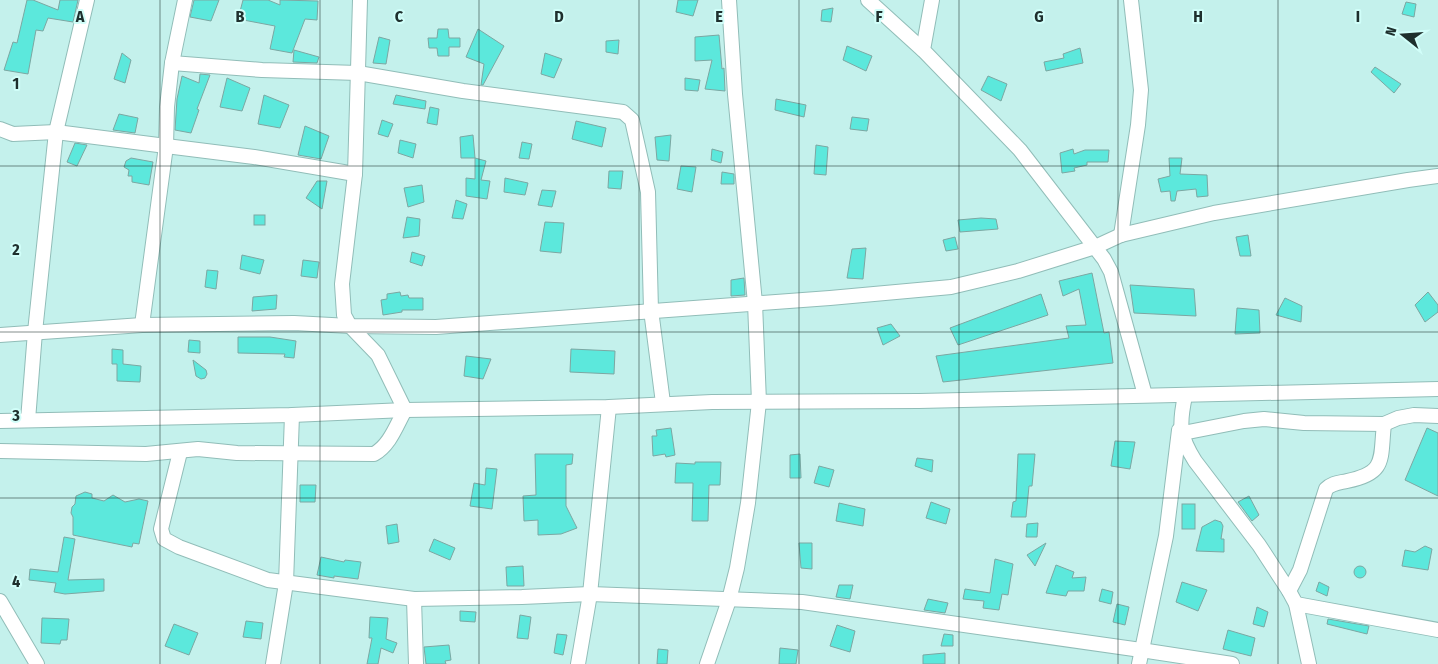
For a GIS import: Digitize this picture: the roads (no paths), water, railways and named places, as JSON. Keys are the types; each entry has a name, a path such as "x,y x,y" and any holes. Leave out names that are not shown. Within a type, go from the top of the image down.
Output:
{"street":[{"path":"28,420 35,332 56,132 87,0"},
{"path":"142,325 166,146 167,107 172,63 185,0"},
{"path":"360,0 355,174 342,284 344,315 350,326 378,355 405,410"},
{"path":"707,664 729,600 737,568 748,503 759,402 755,303 735,94 729,0"},
{"path":"868,0 923,50 1020,150 1095,247 1111,272 1145,395"},
{"path":"923,50 932,0"},
{"path":"1121,235 1138,125 1140,98 1131,0"},
{"path":"172,63 262,70 358,73 463,91 623,112 628,115 632,120 648,192 651,310 663,403"},
{"path":"0,129 13,134 56,132 254,157 355,174"},
{"path":"0,335 142,325 294,323 436,327 951,288 1018,271 1095,247 1121,235 1214,213 1438,176"},
{"path":"0,420 609,407 663,403 919,401 1438,389"},
{"path":"1139,664 1166,536 1180,419 1185,396"},
{"path":"578,664 590,594 609,407"},
{"path":"0,451 146,454 198,449 237,452 374,454 389,441 405,410"},
{"path":"273,664 286,583 292,415"},
{"path":"1183,433 1264,419 1304,423 1384,424 1398,418 1414,415 1438,416"},
{"path":"1180,419 1188,450 1195,462 1260,545 1296,604 1309,664"},
{"path":"1289,591 1300,570 1326,489 1331,484 1357,479 1376,470 1380,461 1384,424"},
{"path":"180,452 161,529 164,539 179,547 261,578 286,583 414,599 590,594 828,604 1232,664"},
{"path":"414,599 416,664"},
{"path":"0,601 37,664"},
{"path":"1296,604 1438,630"}]}
